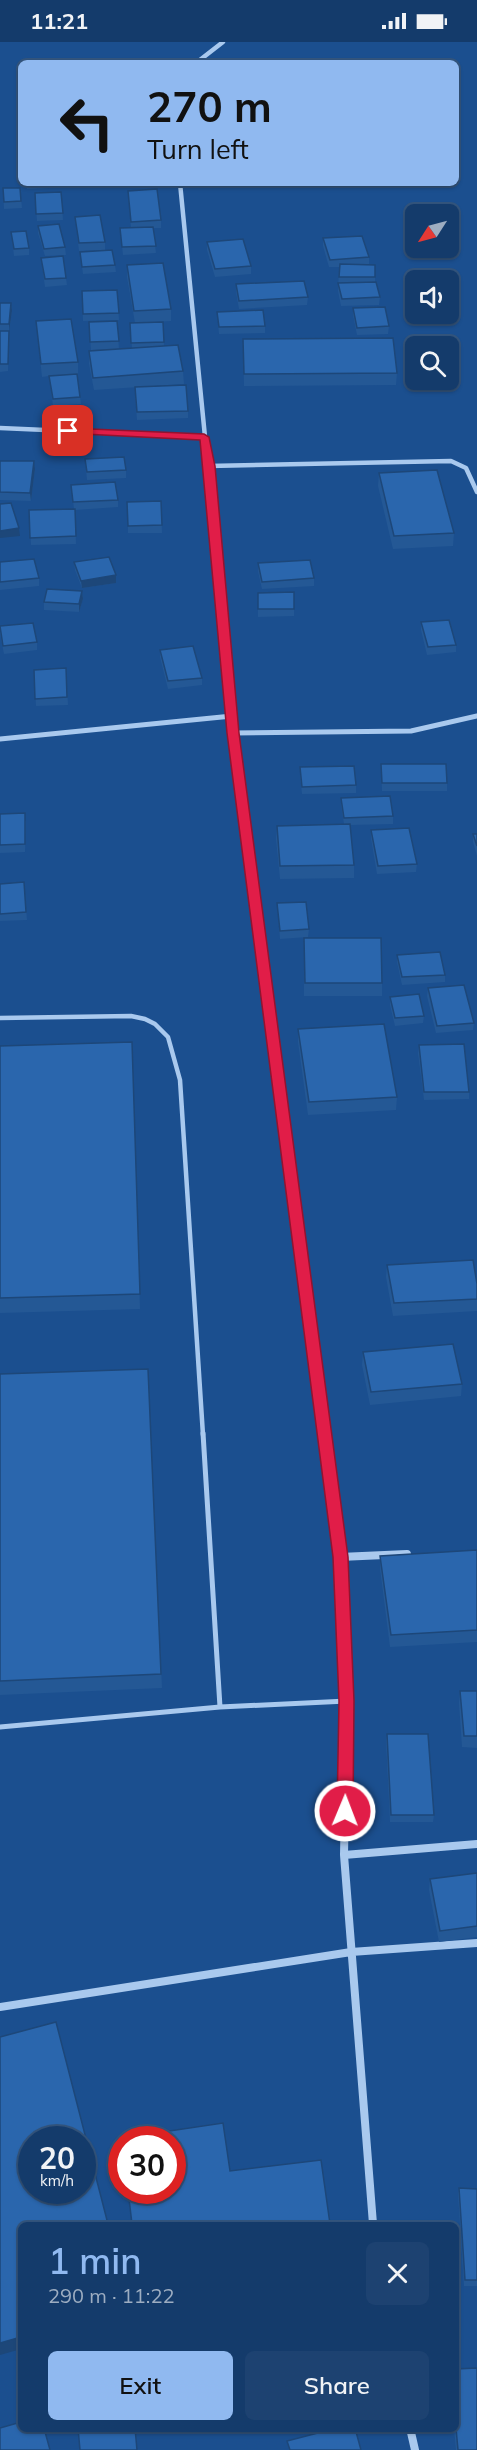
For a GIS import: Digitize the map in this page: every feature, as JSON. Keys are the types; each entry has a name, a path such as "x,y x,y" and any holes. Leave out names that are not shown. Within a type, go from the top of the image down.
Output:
{"street":[{"path":"200,60 223,42"},
{"path":"180,186 233,733 340,1557 347,1701 345,1855 373,2222"},
{"path":"0,428 204,437"},
{"path":"209,466 451,461 466,468 477,492"},
{"path":"0,739 232,716"},
{"path":"233,733 411,731 475,717 477,726"},
{"path":"340,1557 420,1554"},
{"path":"345,1855 477,1844"},
{"path":"0,2007 351,1952 477,1943"},
{"path":"411,2432 415,2450"}],"lane":[{"path":"0,1018 131,1016 151,1019 164,1029 172,1045 181,1091 220,1707"},
{"path":"0,1727 220,1707 347,1701"}],"building":[{"path":"3,188 20,188 21,201 4,202"},
{"path":"157,189 161,220 131,222 128,191"},
{"path":"61,192 63,213 36,214 35,193"},
{"path":"100,215 105,242 79,243 75,217"},
{"path":"59,224 65,247 44,249 38,226"},
{"path":"153,227 156,246 122,247 120,228"},
{"path":"26,231 29,248 14,249 11,232"},
{"path":"362,236 369,257 330,260 323,238"},
{"path":"243,239 251,266 215,269 207,242"},
{"path":"112,250 115,265 82,267 80,252"},
{"path":"63,256 66,278 45,279 41,258"},
{"path":"163,263 171,309 134,311 127,265"},
{"path":"340,264 375,265 375,277 339,277"},
{"path":"304,281 308,297 239,301 236,284"},
{"path":"376,282 380,297 342,299 338,283"},
{"path":"117,290 119,313 83,314 82,291"},
{"path":"0,303 11,303 9,324 0,324"},
{"path":"385,307 389,326 357,328 353,308"},
{"path":"263,310 265,326 219,327 217,312"},
{"path":"71,319 78,362 41,364 36,321"},
{"path":"117,321 119,341 90,342 89,322"},
{"path":"163,322 164,342 131,343 130,323"},
{"path":"0,331 9,331 8,364 0,364"},
{"path":"393,338 397,373 244,374 243,339"},
{"path":"178,345 183,371 93,378 89,351"},
{"path":"77,374 80,397 53,399 49,376"},
{"path":"186,385 188,411 137,412 135,387"},
{"path":"124,457 126,470 87,472 85,459"},
{"path":"0,461 34,461 30,493 0,492"},
{"path":"437,470 454,533 394,536 379,473"},
{"path":"115,482 118,500 73,502 71,485"},
{"path":"161,501 162,525 128,526 127,502"},
{"path":"11,503 19,528 0,531 0,504"},
{"path":"75,509 76,536 30,538 29,510"},
{"path":"109,557 116,575 81,581 74,562"},
{"path":"34,559 39,578 0,582 0,562"},
{"path":"310,560 314,578 262,582 258,563"},
{"path":"47,589 82,591 79,604 44,602"},
{"path":"294,592 294,609 258,609 258,593"},
{"path":"449,620 456,645 428,647 421,622"},
{"path":"33,623 37,642 3,646 0,626"},
{"path":"193,646 202,678 168,681 160,650"},
{"path":"66,668 67,697 35,699 34,670"},
{"path":"381,764 446,764 447,783 382,783"},
{"path":"354,766 356,785 302,787 300,767"},
{"path":"390,796 393,816 344,818 341,798"},
{"path":"25,813 25,844 0,845 0,814"},
{"path":"350,824 354,865 280,866 277,826"},
{"path":"409,828 417,864 378,866 371,830"},
{"path":"473,834 477,834 477,846"},
{"path":"24,882 26,912 0,914 0,884"},
{"path":"306,902 309,929 280,931 277,903"},
{"path":"304,938 381,938 382,983 305,983"},
{"path":"440,952 445,975 402,977 397,955"},
{"path":"464,985 474,1023 437,1026 428,988"},
{"path":"419,994 424,1016 395,1018 390,997"},
{"path":"384,1024 397,1097 309,1102 298,1029"},
{"path":"132,1042 140,1294 0,1298 0,1046"},
{"path":"464,1044 469,1092 424,1092 419,1045"},
{"path":"473,1260 477,1299 394,1303 387,1265"},
{"path":"453,1344 462,1384 371,1392 363,1352"},
{"path":"148,1369 161,1674 0,1681 0,1374"},
{"path":"477,1550 477,1630 391,1635 380,1556"},
{"path":"460,1691 477,1691 477,1736 464,1736"},
{"path":"387,1734 428,1734 434,1815 391,1815"},
{"path":"477,1873 477,1926 440,1931 430,1879"},
{"path":"56,2022 83,2126 18,2126 18,2204 96,2204 96,2177 107,2222 18,2222 18,2338 0,2343 0,2037"},
{"path":"223,2123 230,2171 321,2160 330,2222 132,2222 130,2204 186,2204 186,2128"},
{"path":"459,2188 477,2189 477,2280 465,2280"},
{"path":"477,2368 477,2450 458,2450 456,2432 459,2432 459,2369"},
{"path":"18,2423 18,2432 45,2432 50,2450 0,2450 0,2428"},
{"path":"78,2432 135,2432 137,2450 80,2450"},
{"path":"322,2432 356,2432 361,2450 290,2450 287,2441"}],"route":[{"path":"68,431 204,437 209,466 233,733 340,1557 347,1701 345,1811"}]}
